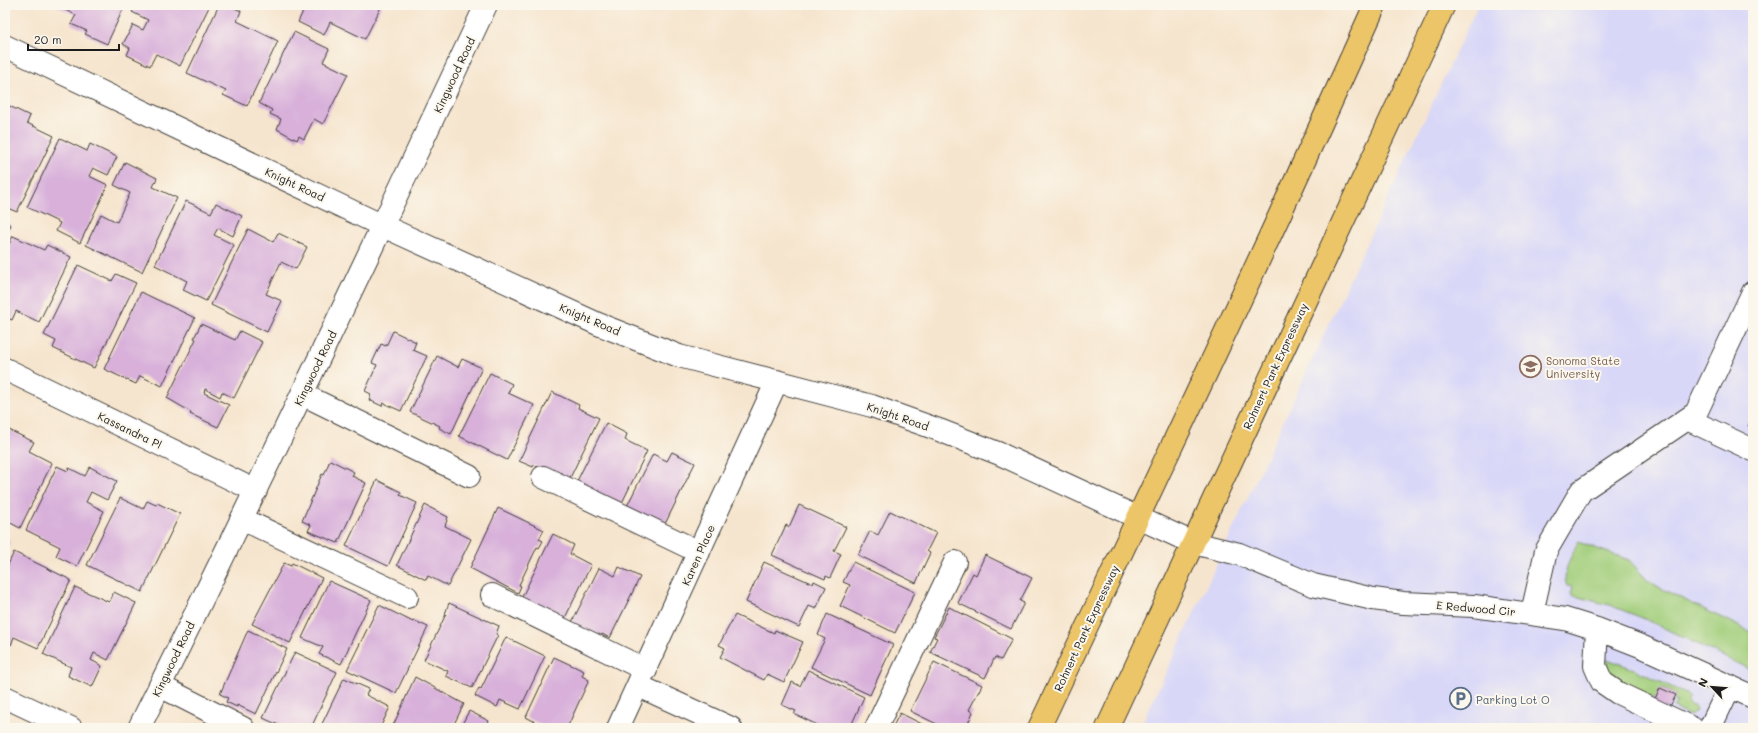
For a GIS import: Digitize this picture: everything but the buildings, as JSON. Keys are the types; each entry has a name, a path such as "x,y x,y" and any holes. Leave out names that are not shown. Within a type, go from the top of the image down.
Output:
{"main road":[{"name":"Rohnert Park Expressway","path":"1039,728 1167,458 1375,5"},
{"name":"Rohnert Park Expressway","path":"1107,728 1444,5"}],"street":[{"name":"Kingwood Road","path":"139,728 256,491 383,226 486,5"},
{"name":"Knight Road","path":"5,46 383,226 598,324 679,356 872,406 939,430 1000,454 1193,543"},
{"path":"1532,613 1546,551 1581,491 1696,413 1753,292"},
{"name":"Kassandra Pl","path":"5,369 256,491"},
{"name":"Karen Place","path":"618,728 777,381"},
{"path":"302,394 469,476"},
{"path":"1687,419 1753,450"},
{"path":"543,477 699,552"},
{"path":"242,519 407,597"},
{"name":"E Redwood Cir","path":"1193,543 1239,554 1313,585 1373,599 1403,603 1474,606 1532,613 1565,619 1597,629 1643,647 1753,697"},
{"path":"876,728 955,562"},
{"path":"492,595 731,728"},
{"path":"1597,629 1594,666 1602,682 1618,693 1692,728"},
{"path":"160,686 243,728"},
{"path":"1710,728 1730,686"},
{"path":"5,697 70,728"}],"shaded area":[{"name":"Sonoma State University","path":"1478,5 1753,5 1753,728 1140,728"}],"green space":[{"path":"1578,542 1629,560 1647,580 1662,589 1753,633 1753,671 1645,619 1609,605 1571,595 1573,587 1567,586 1565,575 1570,558"},
{"path":"1607,659 1634,669 1686,694 1690,698 1687,700 1691,706 1694,705 1696,711 1690,716 1674,708 1677,702 1673,700 1676,695 1661,688 1655,699 1610,677 1606,670"}],"place":[{"name":"Sonoma State University","path":"1531,366"},
{"name":"Parking Lot O","path":"1461,699"}]}
